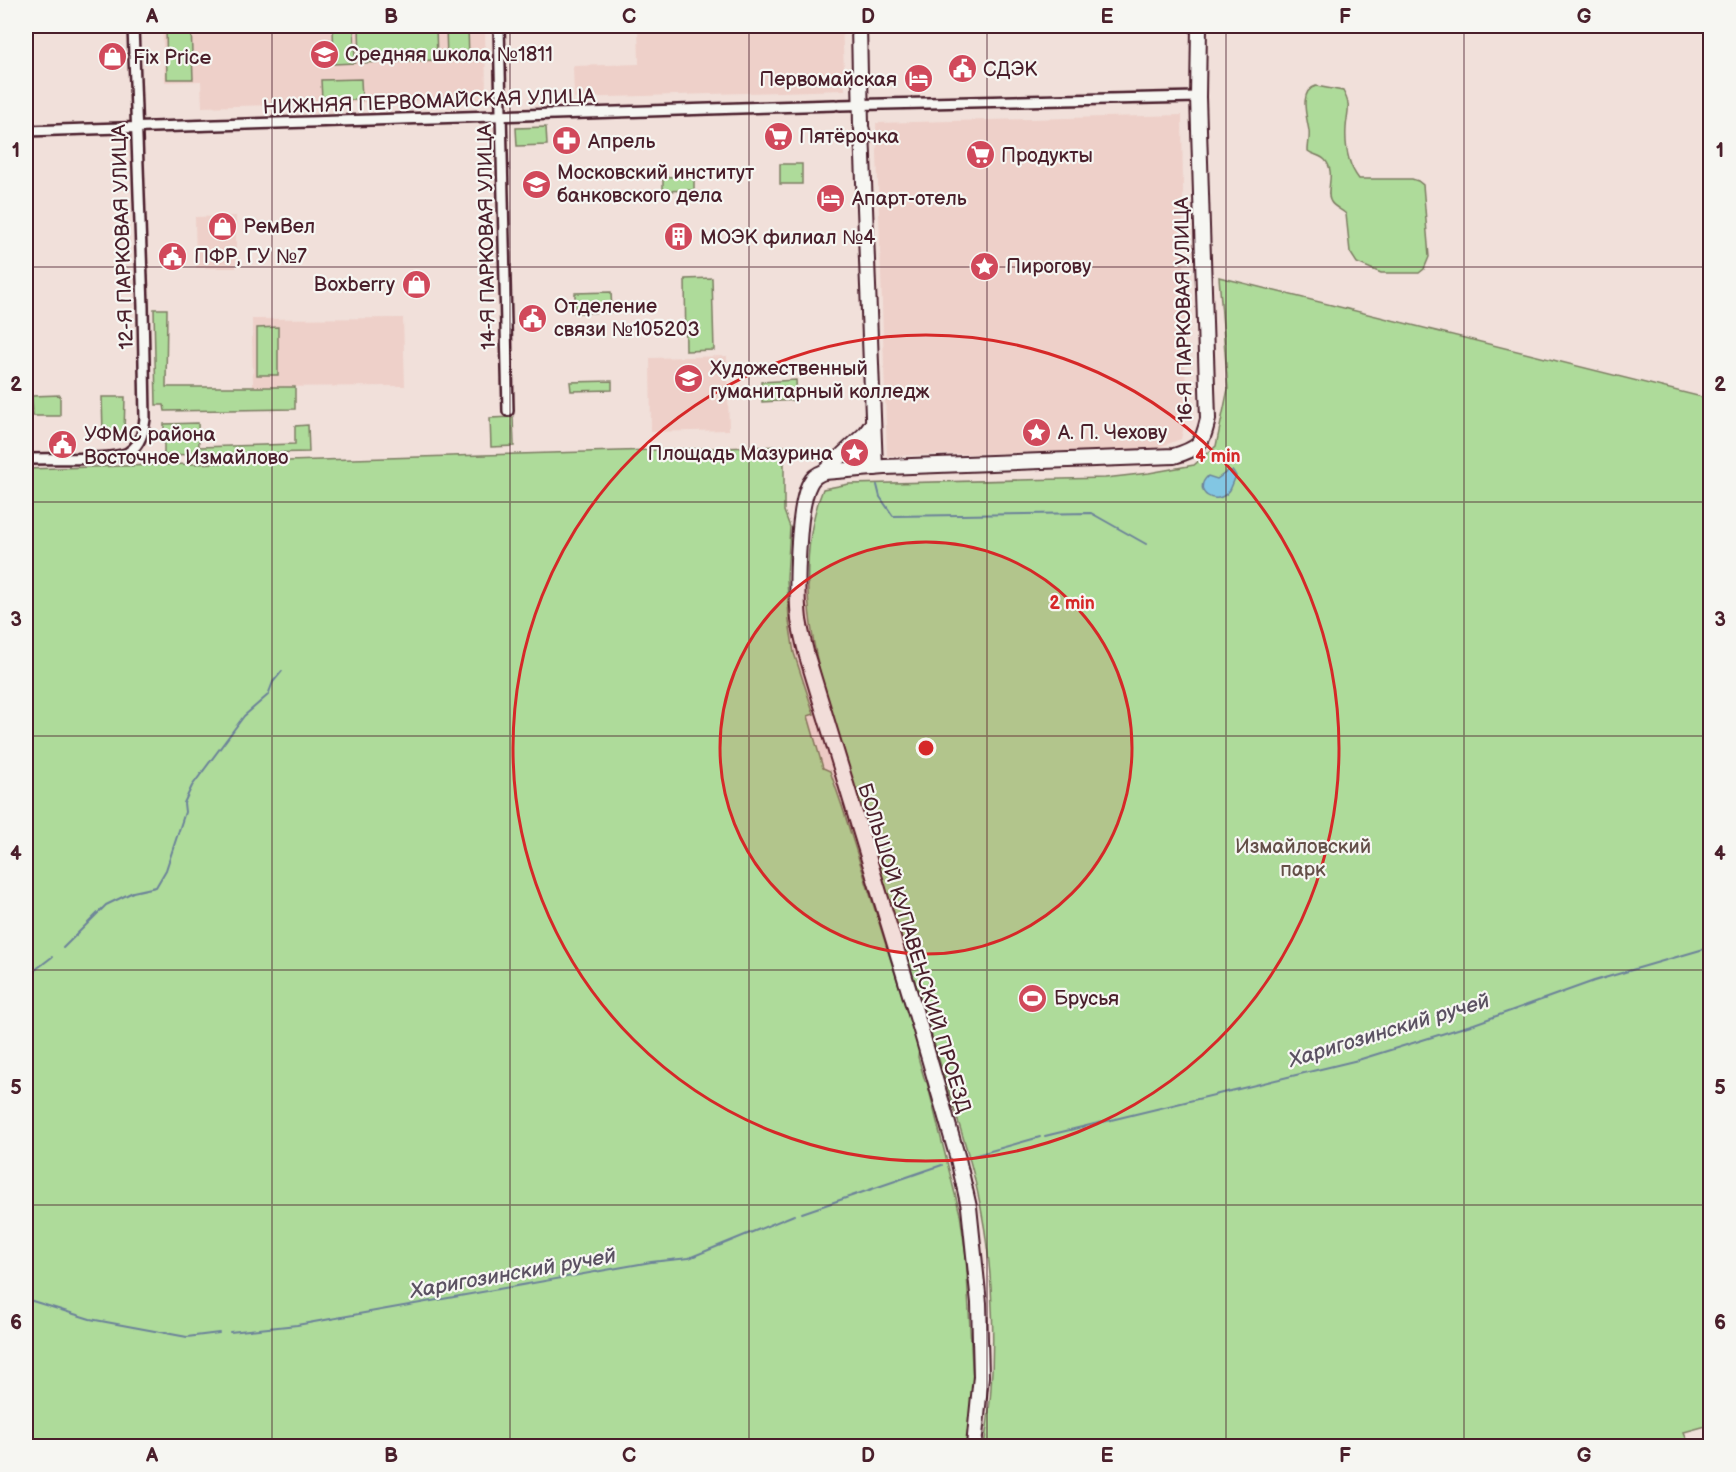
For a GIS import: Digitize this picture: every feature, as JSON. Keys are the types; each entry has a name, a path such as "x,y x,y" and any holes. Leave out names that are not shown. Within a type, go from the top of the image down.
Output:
{"main road":[{"path":"824,472 875,468 858,26"},
{"name":"16-Я ПАРКОВАЯ УЛИЦА","path":"875,468 1174,456 1195,450 1204,439 1208,419 1198,97 1199,26"},
{"name":"БОЛЬШОЙ КУПАВЕНСКИЙ ПРОЕЗД","path":"873,423 866,433 824,472 812,480 805,502 799,552 799,619 807,656 958,1159 969,1207 977,1272 980,1345 980,1386 974,1446"}],"street":[{"name":"12-Я ПАРКОВАЯ УЛИЦА","path":"26,459 123,455 137,445 142,435 145,409 134,26"},
{"name":"14-Я ПАРКОВАЯ УЛИЦА","path":"499,26 508,411"},
{"name":"НИЖНЯЯ ПЕРВОМАЙСКАЯ УЛИЦА","path":"26,131 837,105 1198,97"}],"shaded area":[{"name":"Средняя школа №1811","path":"162,26 483,26 485,27 486,99 202,107 201,81 165,82"},
{"path":"638,26 842,26 845,90 574,98 573,66 639,64"},
{"path":"1182,115 1186,418 1181,439 1155,449 887,456 876,123"},
{"path":"236,216 236,268 196,268 195,217"},
{"path":"403,318 405,386 253,387 252,319"},
{"name":"Художественный гуманитарный колледж","path":"727,356 729,430 651,432 650,358"}],"green space":[{"path":"191,26 193,79 167,79 166,27"},
{"path":"333,26 354,26 355,63 334,64"},
{"path":"359,26 436,26 437,60 360,63"},
{"path":"446,26 468,26 469,59 447,60"},
{"path":"361,79 362,100 322,100 321,80"},
{"path":"1316,86 1343,91 1346,96 1347,148 1352,168 1359,179 1412,179 1423,185 1429,257 1424,269 1419,273 1381,273 1357,263 1350,252 1346,214 1332,204 1329,198 1330,171 1328,165 1323,158 1308,151 1309,133 1305,99 1310,89"},
{"path":"546,127 547,145 517,146 516,128"},
{"path":"780,164 802,164 802,184 780,184"},
{"path":"694,176 694,190 663,191 663,177"},
{"name":"Измайловский парк","path":"1219,277 1710,399 1710,1425 1684,1432 1690,1446 984,1446 993,1350 991,1281 982,1216 966,1148 818,665 808,591 808,556 813,521 823,489 849,484 1105,478 1194,465 1216,446 1228,389"},
{"path":"712,278 714,350 686,351 685,279"},
{"path":"611,292 612,312 575,313 575,293"},
{"path":"154,309 167,309 166,387 295,387 295,409 165,411 164,405 156,405"},
{"path":"278,327 278,375 257,375 257,328"},
{"path":"796,380 797,400 762,402 761,382"},
{"path":"612,381 612,390 571,391 570,382"},
{"path":"60,395 60,416 33,416 32,396"},
{"path":"102,397 125,397 124,433 103,433"},
{"path":"513,417 514,446 491,447 490,418"},
{"path":"198,423 199,447 295,444 295,426 308,425 309,452 164,455 164,424"},
{"path":"784,446 784,511 790,527 787,578 789,621 794,653 814,714 808,716 823,768 830,771 842,806 919,1049 918,1057 927,1082 960,1214 966,1256 973,1383 967,1446 26,1446 26,469"}],"water":[{"path":"1228,471 1233,471 1236,476 1230,490 1218,498 1207,496 1202,487 1208,476 1217,479"}],"waterway":[{"path":"877,485 880,497 893,516 1091,513 1146,544"},
{"path":"63,948 106,905 133,892 156,887 166,870 185,812 184,803 192,786 244,716 268,695 273,682 282,671"},
{"name":"Харигозинский ручей","path":"1045,1136 1358,1060 1474,1024 1594,981 1704,949"},
{"path":"26,989 35,970 52,957"},
{"name":"Харигозинский ручей","path":"973,1156 1040,1137"},
{"name":"Харигозинский ручей","path":"802,1213 942,1165"},
{"name":"Харигозинский ручей","path":"230,1332 297,1325 651,1262 689,1258 794,1215"},
{"name":"Харигозинский ручей","path":"26,1299 90,1319 187,1337 219,1333"}],"place":[{"name":"Средняя школа №1811","path":"324,54"},
{"name":"Fix Price","path":"112,57"},
{"name":"СДЭК","path":"962,69"},
{"name":"Первомайская","path":"918,79"},
{"name":"Пятёрочка","path":"778,136"},
{"name":"Апрель","path":"567,141"},
{"name":"Продукты","path":"980,155"},
{"name":"Московский институт банковского дела","path":"536,184"},
{"name":"Апарт-отель","path":"831,198"},
{"name":"РемВел","path":"222,226"},
{"name":"МОЭК филиал №4","path":"679,237"},
{"name":"ПФР, ГУ №7","path":"173,256"},
{"name":"Пирогову","path":"985,266"},
{"name":"Boxberry","path":"416,284"},
{"name":"Отделение связи №105203","path":"533,318"},
{"name":"Художественный гуманитарный колледж","path":"689,379"},
{"name":"А. П. Чехову","path":"1037,432"},
{"name":"УФМС района Восточное Измайлово","path":"63,445"},
{"name":"Площадь Мазурина","path":"854,453"},
{"name":"Брусья","path":"1033,998"}]}
